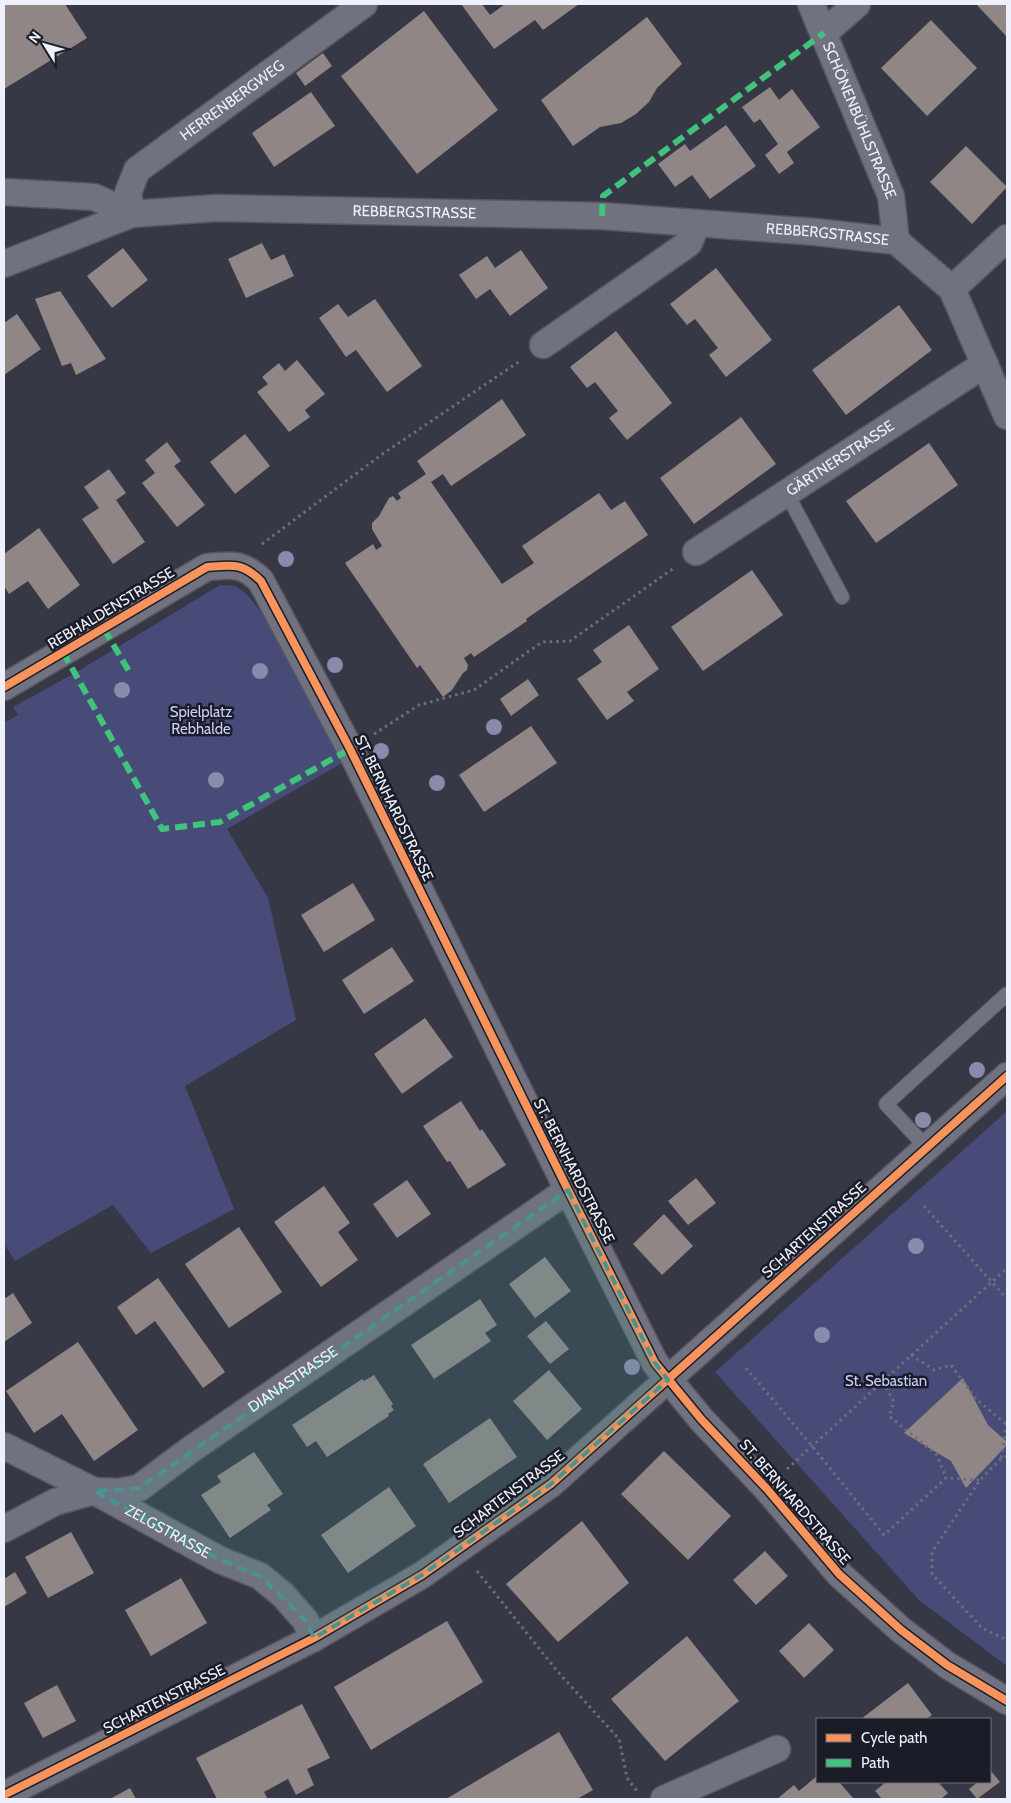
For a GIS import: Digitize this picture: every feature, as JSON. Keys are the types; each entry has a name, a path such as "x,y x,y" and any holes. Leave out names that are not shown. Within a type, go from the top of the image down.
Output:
{"street":[{"name":"HERRENBERGWEG","path":"132,214 128,193 137,170 364,4"},
{"name":"SCHÖNENBÜHLSTRASSE","path":"811,4 891,196 896,242"},
{"path":"824,33 857,4"},
{"name":"REBBERGSTRASSE","path":"4,192 94,197 132,214"},
{"name":"REBBERGSTRASSE","path":"4,264 132,214 226,208 602,216 816,232 896,242 952,289 1007,416"},
{"path":"543,345 689,242 697,223"},
{"path":"952,289 1007,238"},
{"name":"GÄRTNERSTRASSE","path":"696,552 985,364"},
{"name":"REBHALDENSTRASSE","path":"4,687 207,567 235,564"},
{"name":"ST. BERNHARDSTRASSE","path":"235,564 251,570 261,581 350,749 656,1364 701,1419 767,1489 839,1574 900,1630 947,1665 1007,1701"},
{"name":"SCHARTENSTRASSE","path":"4,1795 314,1638 422,1576 551,1484 1007,1076"},
{"name":"DIANASTRASSE","path":"4,1530 55,1502 94,1491 118,1492 139,1488 190,1450 568,1190"},
{"name":"ZELGSTRASSE","path":"4,1446 94,1491 220,1560 260,1576 283,1595 305,1620 314,1638"},
{"path":"664,1799 777,1750"}],"lane":[{"path":"786,492 842,597"},
{"path":"927,1148 886,1104 1007,994"}],"path":[{"path":"235,564 381,455 543,345"},
{"path":"350,749 419,705 474,690 542,642 570,641 696,552"},
{"path":"924,1206 1007,1299"},
{"path":"767,1489 1007,1268"},
{"path":"911,1356 934,1370 951,1365 977,1400 1007,1424 1001,1459"},
{"path":"746,1368 884,1535 946,1478 980,1480"},
{"path":"883,1382 894,1402 889,1416 937,1455 946,1478"},
{"path":"1007,1456 1001,1459 980,1480 932,1552 932,1574 982,1628 1007,1640"},
{"path":"460,1548 558,1672 619,1739 627,1778 638,1792"}],"highlighted area":[{"path":"568,1190 655,1363 668,1380 551,1484 422,1575 314,1638 305,1620 260,1576 220,1560 94,1491 139,1488"}],"green space":[{"name":"Spielplatz Rebhalde","path":"220,585 235,586 246,593 274,629 344,762 227,829 268,898 296,1020 185,1086 234,1209 151,1253 113,1205 15,1261 4,1244 4,723 18,715 13,707 75,673"},
{"name":"St. Sebastian","path":"1007,1111 1007,1666 919,1600 715,1372"}],"building":[{"path":"4,4 65,4 87,38 4,89"},
{"path":"461,4 482,4 490,15 505,4 579,4 543,30 535,20 494,49"},
{"path":"976,4 1007,4 1007,37"},
{"path":"424,11 498,110 417,174 341,76"},
{"path":"647,17 682,64 657,88 649,102 636,114 621,123 600,127 573,146 541,100"},
{"path":"931,20 977,68 927,116 881,68"},
{"path":"323,53 332,66 305,86 296,73"},
{"path":"770,87 779,100 792,89 820,127 787,152 794,163 779,174 765,155 778,144 760,119 754,123 742,107"},
{"path":"311,92 335,126 274,167 252,133"},
{"path":"726,125 756,166 710,199 692,175 675,187 658,164 685,144 690,151"},
{"path":"966,146 1007,187 972,224 930,182"},
{"path":"262,243 271,260 284,254 294,276 246,298 228,259"},
{"path":"123,248 148,280 112,308 87,276"},
{"path":"521,250 548,288 510,316 490,289 476,299 459,275 487,256 495,268"},
{"path":"716,268 772,340 726,377 709,355 718,348 695,319 687,325 670,304"},
{"path":"60,291 106,359 76,375 71,363 62,366 35,299"},
{"path":"375,299 422,366 387,392 356,350 346,357 319,318 338,304 348,317"},
{"path":"899,305 932,350 846,415 812,370"},
{"path":"17,314 41,349 4,375 4,323"},
{"path":"616,331 672,403 627,440 609,418 618,411 595,382 587,388 570,367"},
{"path":"297,360 325,394 305,410 310,417 289,432 257,392 268,384 262,377 279,363 285,371"},
{"path":"502,399 526,435 451,486 443,474 431,482 502,584 534,563 522,546 599,493 611,510 625,501 648,535 474,657 471,653 464,658 468,665 467,670 452,690 443,697 420,665 417,668 345,563 373,544 376,550 382,546 372,529 372,523 379,516 389,498 393,496 397,501 401,498 398,493 426,474 417,461"},
{"path":"741,417 776,464 694,524 660,478"},
{"path":"245,434 270,466 235,494 210,462"},
{"path":"167,442 181,461 174,466 205,505 177,527 142,483 155,473 145,460"},
{"path":"929,443 958,485 876,543 846,501"},
{"path":"109,469 126,493 116,500 145,542 113,564 82,519 99,508 84,487"},
{"path":"39,528 80,585 48,609 28,581 9,594 4,586 4,554"},
{"path":"752,570 783,615 703,671 671,627"},
{"path":"629,625 659,669 627,692 634,701 607,720 577,679 602,662 593,650"},
{"path":"528,679 539,695 511,716 500,699"},
{"path":"531,726 557,763 484,812 459,775"},
{"path":"353,883 375,920 324,952 301,915"},
{"path":"392,947 414,981 364,1014 342,980"},
{"path":"425,1018 453,1057 402,1094 374,1054"},
{"path":"461,1101 480,1131 482,1129 506,1165 468,1189 450,1161 447,1162 423,1126"},
{"path":"696,1178 716,1203 688,1225 668,1201"},
{"path":"407,1180 431,1214 397,1238 373,1204"},
{"path":"324,1186 350,1223 338,1232 358,1260 321,1287 274,1222"},
{"path":"664,1214 693,1246 662,1275 633,1244"},
{"path":"239,1227 282,1292 229,1328 185,1264"},
{"path":"545,1257 571,1291 535,1318 509,1284"},
{"path":"158,1278 225,1372 203,1388 155,1321 136,1335 117,1307"},
{"path":"13,1293 32,1323 4,1342 4,1299"},
{"path":"480,1299 497,1325 485,1333 491,1341 434,1379 411,1345"},
{"path":"546,1321 569,1349 550,1364 527,1336"},
{"path":"78,1342 138,1430 94,1461 62,1414 34,1433 6,1391"},
{"path":"549,1370 582,1409 547,1440 513,1401"},
{"path":"374,1375 393,1404 391,1406 394,1410 388,1414 389,1416 327,1457 316,1441 307,1447 292,1425 362,1379 364,1381"},
{"path":"963,1378 988,1425 1007,1442 1007,1445 966,1488 951,1461 904,1433"},
{"path":"490,1418 517,1457 449,1503 423,1464"},
{"path":"664,1451 731,1516 688,1560 621,1494"},
{"path":"254,1452 283,1494 267,1505 271,1510 230,1538 201,1495 221,1482 217,1476"},
{"path":"389,1487 416,1526 348,1573 321,1535"},
{"path":"582,1521 629,1583 558,1642 506,1584"},
{"path":"71,1532 94,1573 48,1598 25,1557"},
{"path":"765,1551 788,1576 756,1605 733,1580"},
{"path":"15,1572 27,1593 4,1607 4,1579"},
{"path":"181,1578 207,1623 151,1656 125,1610"},
{"path":"447,1621 483,1682 371,1750 334,1687"},
{"path":"809,1623 834,1650 804,1678 779,1651"},
{"path":"687,1636 739,1701 665,1761 611,1699"},
{"path":"908,1683 932,1715 928,1718 862,1718"},
{"path":"57,1685 76,1721 43,1738 24,1703"},
{"path":"302,1704 330,1758 307,1769 314,1785 296,1795 288,1779 264,1792 268,1799 217,1799 196,1758"},
{"path":"559,1732 593,1790 577,1799 446,1799"},
{"path":"991,1771 1000,1782 977,1799 969,1789 977,1783 991,1783"},
{"path":"816,1777 816,1783 840,1783 854,1799 777,1799 794,1785 799,1791"},
{"path":"885,1783 939,1783 948,1793 941,1799 882,1799 875,1791"},
{"path":"130,1788 136,1799 110,1799"}],"marked path":[{"path":"602,216 603,196 824,33"},
{"path":"104,629 130,673"},
{"path":"63,652 162,829 220,822 350,749"}],"cycle path":[{"path":"4,687 207,567 236,566 248,571 261,581 350,749 655,1363 701,1419 767,1489 839,1574 901,1630 947,1665 1007,1701"},
{"path":"4,1795 314,1638 422,1575 551,1484 1007,1076"}]}
